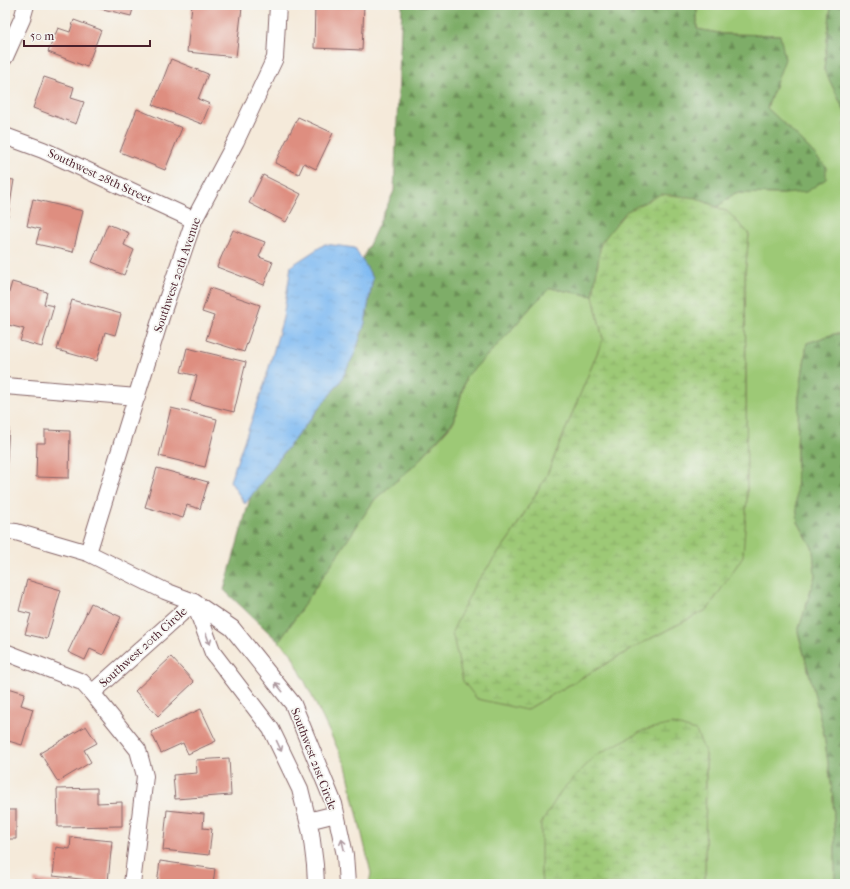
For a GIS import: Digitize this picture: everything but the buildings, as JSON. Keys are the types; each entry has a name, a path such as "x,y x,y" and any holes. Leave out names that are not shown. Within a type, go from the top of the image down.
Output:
{"street":[{"path":"5,57 22,19 26,5"},
{"name":"Southwest 20th Avenue","path":"88,553 162,314 194,220 236,141 275,58 278,5"},
{"name":"Southwest 28th Street","path":"5,136 43,150 194,220"},
{"path":"5,386 136,397"},
{"name":"Southwest 21st Circle","path":"5,531 16,532 88,553 165,591 194,602 232,628 293,704 334,804 345,855 347,884"},
{"name":"Southwest 21st Circle","path":"194,602 213,653 271,729 300,789 311,833 316,884"},
{"name":"Southwest 20th Circle","path":"92,693 194,602"},
{"name":"Southwest 20th Circle","path":"5,652 82,682 138,750 145,776 132,884"},
{"path":"308,821 336,814"}],"green space":[{"path":"402,5 697,5 697,29 724,34 780,35 785,59 767,108 798,137 826,167 826,179 806,192 784,194 735,193 717,207 696,198 601,243 593,296 550,288 466,377 454,421 415,465 375,499 279,642 224,590 251,495 340,382 355,353 365,323 373,278 362,260 394,191"},
{"path":"697,5 831,5 824,69 845,112 845,334 834,334 807,343 799,397 797,449 798,522 813,549 815,576 798,632 824,735 833,797 835,884 705,884 706,754 541,872 542,884 369,884 371,873 346,766 291,653 279,642 375,499 415,465 454,422 466,377 550,288 593,296 603,339 546,477 510,537 474,586 526,710 640,644 708,609 747,499 745,273 749,234 728,212 717,207 735,193 784,194 811,150 767,108 775,86 780,35 724,34 697,29"},
{"path":"831,5 845,5 845,112 824,69"},
{"path":"661,194 696,198 728,212 749,234 745,273 747,499 743,556 708,609 640,644 526,710 477,699 463,681 452,632 474,586 510,537 546,477 603,339 593,296 601,243 626,212"},
{"path":"834,334 845,334 845,884 835,884 833,797 824,735 798,632 815,576 813,549 798,522 796,505 799,397 807,343"},
{"path":"673,724 696,731 706,754 705,884 542,884 541,824 561,791 596,755 644,730"}],"water":[{"path":"325,244 355,248 373,278 365,323 355,353 340,382 245,504 230,481 264,385 283,318 291,266"}]}
